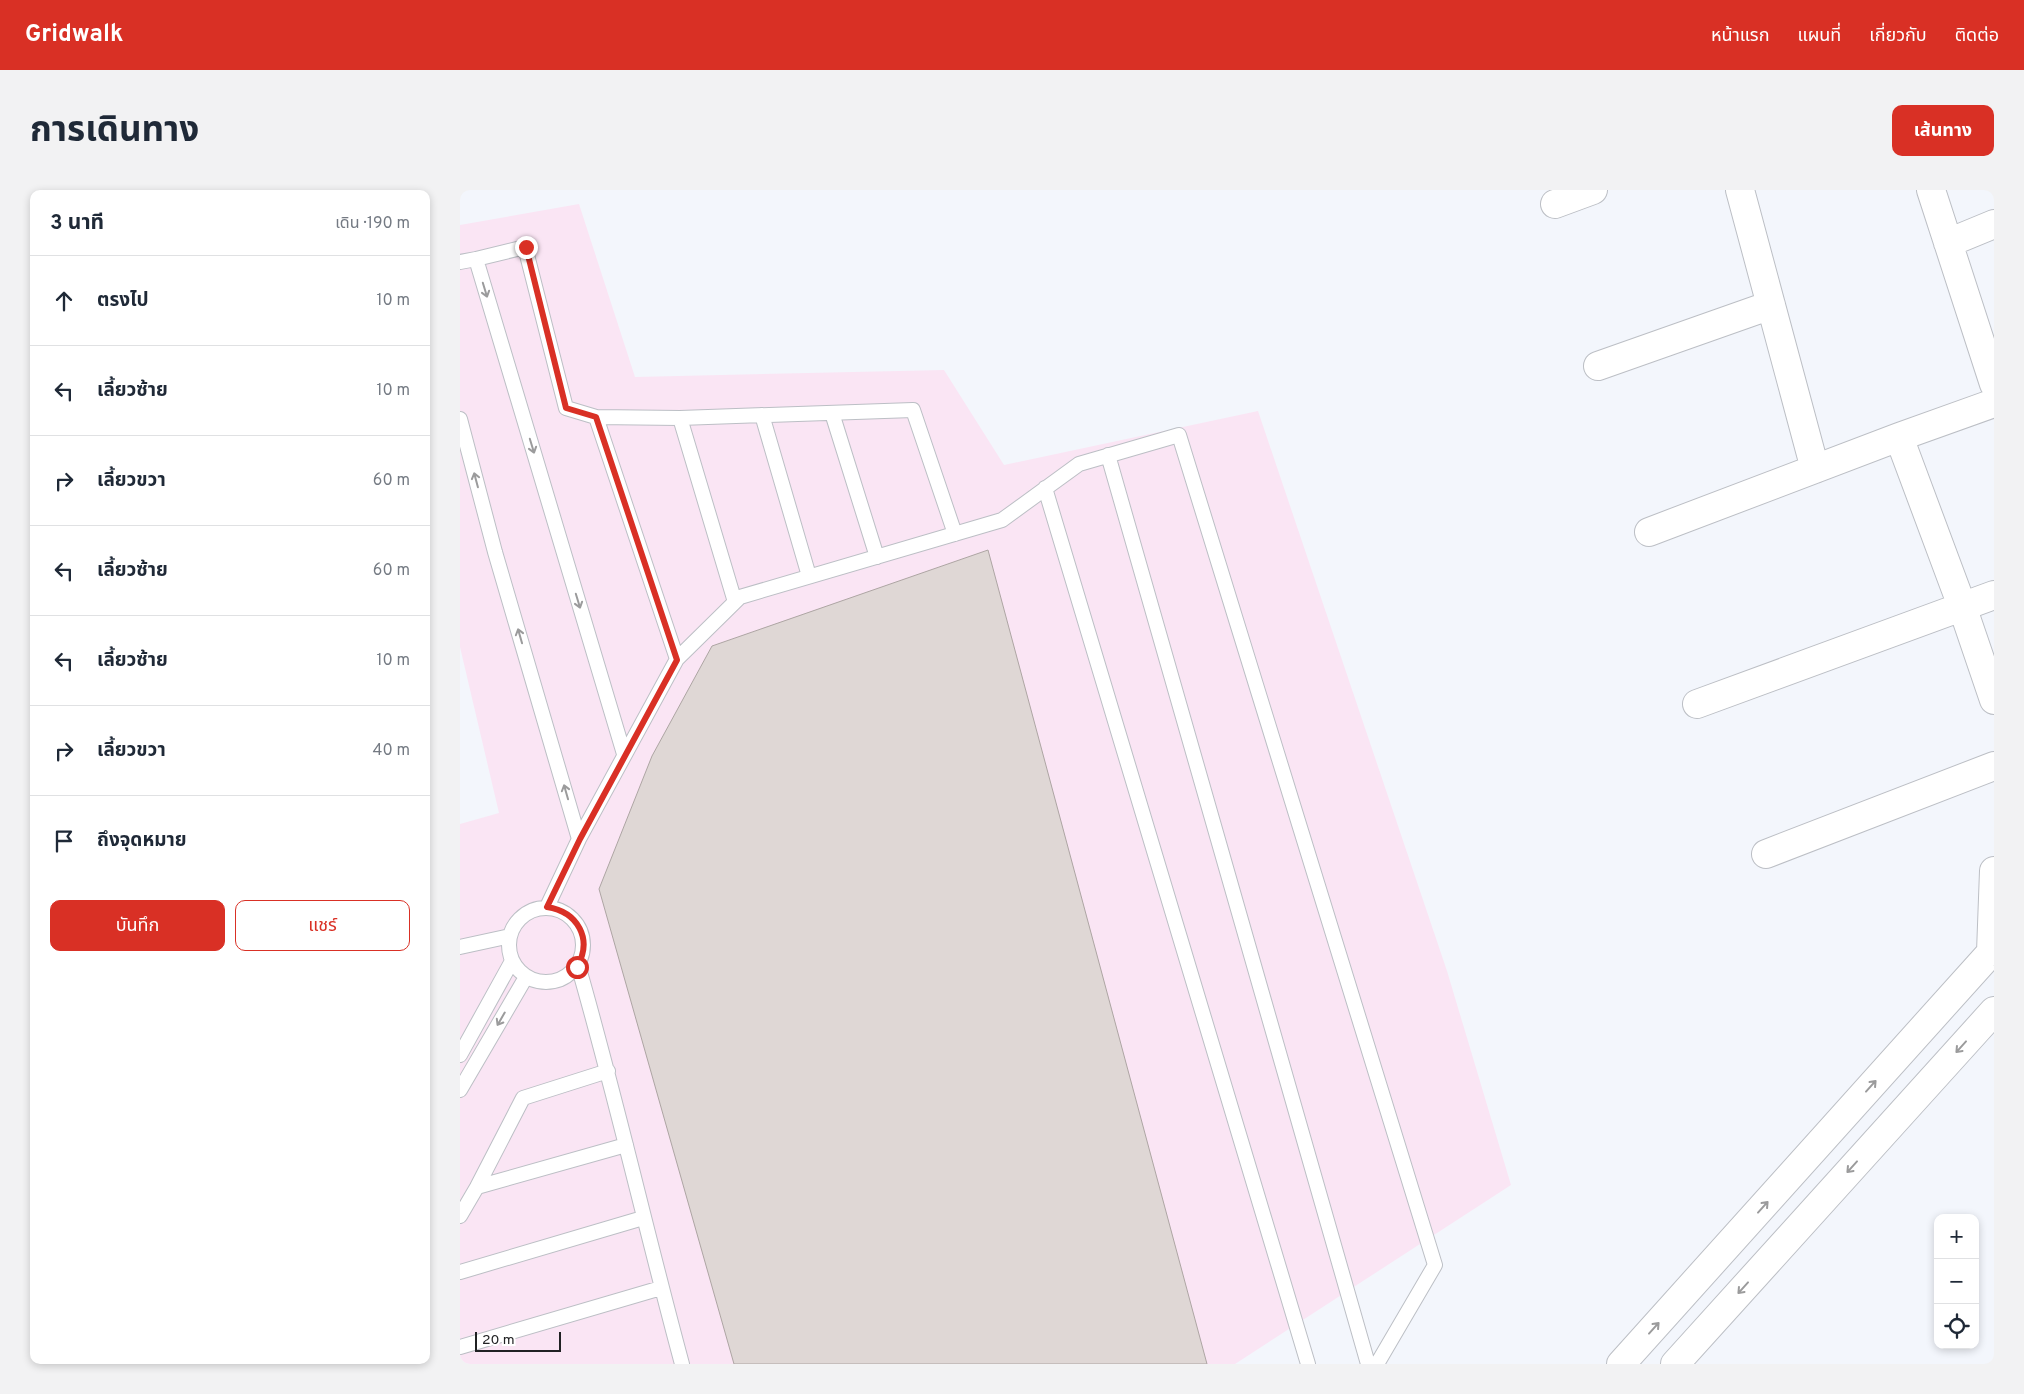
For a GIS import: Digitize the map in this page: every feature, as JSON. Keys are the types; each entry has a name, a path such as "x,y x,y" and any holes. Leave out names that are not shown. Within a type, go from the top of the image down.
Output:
{"street":[{"path":"1555,204 1593,190"},
{"path":"1740,190 1815,469"},
{"path":"1930,190 1994,384"},
{"path":"1948,243 1994,224"},
{"path":"1598,366 1770,306"},
{"path":"1649,532 1994,403"},
{"path":"1899,437 1962,606 1994,700"},
{"path":"1697,704 1994,595"},
{"path":"1766,854 1994,766"},
{"path":"1621,1364 1993,951 1994,871"},
{"path":"1675,1364 1994,1011"}],"lane":[{"path":"460,262 526,247 566,408 596,417 680,418 913,410 955,534"},
{"path":"476,259 624,754"},
{"path":"832,413 877,557"},
{"path":"762,415 809,576"},
{"path":"596,417 677,660"},
{"path":"680,418 735,602"},
{"path":"460,419 495,552 580,839"},
{"path":"547,907 624,754 677,660 740,597 1002,520 1079,464 1179,435 1435,1265 1377,1364"},
{"path":"1108,455 1368,1364"},
{"path":"1045,488 1308,1364"},
{"path":"547,907 559,909 577,923 582,933 584,945 582,956 578,965 569,975 559,981 548,983 536,981 526,977 512,961 509,949 510,936 515,924 524,915 535,909 547,907"},
{"path":"460,947 510,936"},
{"path":"460,1055 512,961"},
{"path":"578,965 608,1072 643,1218 682,1364"},
{"path":"460,1090 526,977"},
{"path":"460,1216 523,1098 608,1072"},
{"path":"477,1187 626,1145"},
{"path":"460,1272 643,1218"},
{"path":"460,1347 661,1288"}],"shaded area":[{"path":"579,204 635,377 944,370 1004,465 1258,411 1447,971 1511,1185 1235,1364 460,1364 460,824 499,813 460,647 460,225"}],"building":[{"path":"988,550 1207,1364 734,1364 599,889 652,756 712,646"}],"route":[{"path":"526,247 566,408 596,417 677,660 624,754 547,907 559,909 569,915 577,923 582,933 584,945 577,967"}]}
